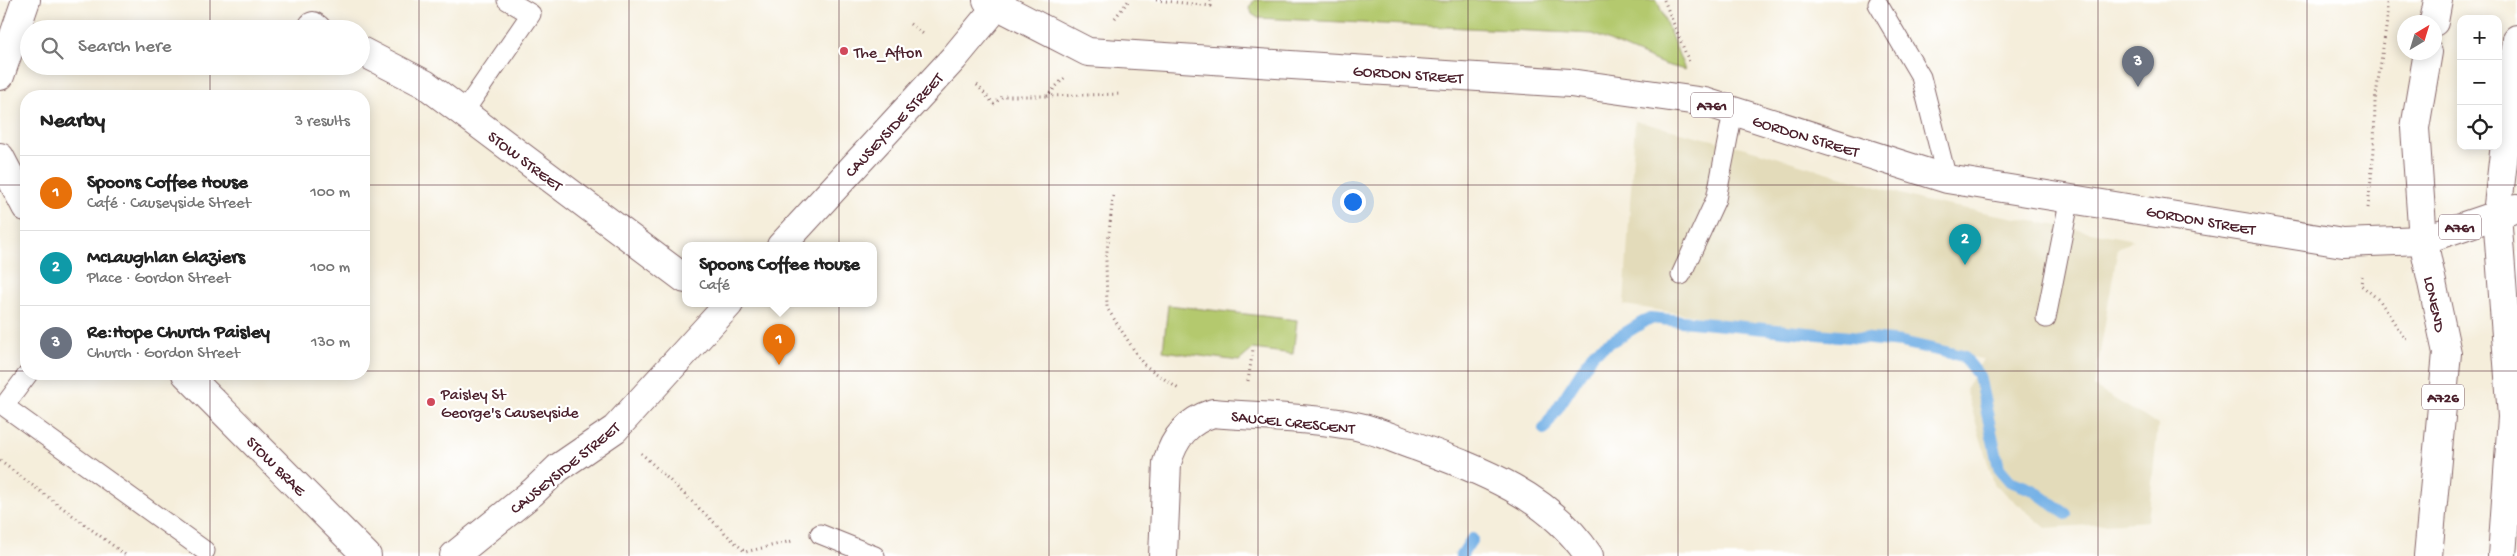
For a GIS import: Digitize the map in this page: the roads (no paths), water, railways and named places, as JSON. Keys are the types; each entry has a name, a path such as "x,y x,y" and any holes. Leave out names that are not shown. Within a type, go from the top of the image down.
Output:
{"main road":[{"path":"0,76 26,0"},
{"path":"2435,15 2438,0"},
{"name":"GORDON STREET","path":"995,2 1088,52 1570,83 1705,102 1947,179 2343,243 2423,240 2507,211"},
{"name":"CAUSEYSIDE STREET","path":"785,242 954,58 995,2"},
{"path":"2502,556 2515,417 2507,211 2517,39"},
{"name":"STOW STREET","path":"370,56 425,84 682,277"},
{"name":"LONEND","path":"2427,60 2415,128 2423,240 2447,353 2428,556"},
{"path":"0,157 20,195"},
{"name":"CAUSEYSIDE STREET","path":"454,556 532,492 558,468 615,429 722,307"},
{"name":"STOW BRAE","path":"192,380 366,556"},
{"name":"SAUCEL CRESCENT","path":"1163,556 1167,463 1171,450 1186,427 1198,418 1214,413 1351,425 1472,467 1507,484 1540,504 1561,522 1589,556"}],"lane":[{"path":"462,113 531,14 507,0"},
{"path":"1878,4 1921,77 1947,179"},
{"path":"1681,275 1716,199 1733,112"},
{"path":"2046,318 2070,198"},
{"path":"24,380 4,406 205,551"},
{"path":"820,534 875,556"}],"waterway":[{"path":"1544,429 1594,352 1650,318 1902,342 1963,356 1979,376 1999,468 2010,481 2033,490 2066,514"},
{"path":"1461,556 1472,539"}],"place":[{"name":"The_Afton","path":"844,51"},
{"name":"Re:Hope Church Paisley","path":"2138,87"},
{"name":"McLaughlan Glaziers","path":"1965,265"},
{"name":"Spoons Coffee House","path":"779,365"},
{"name":"Paisley St George's Causeyside","path":"431,402"}]}
